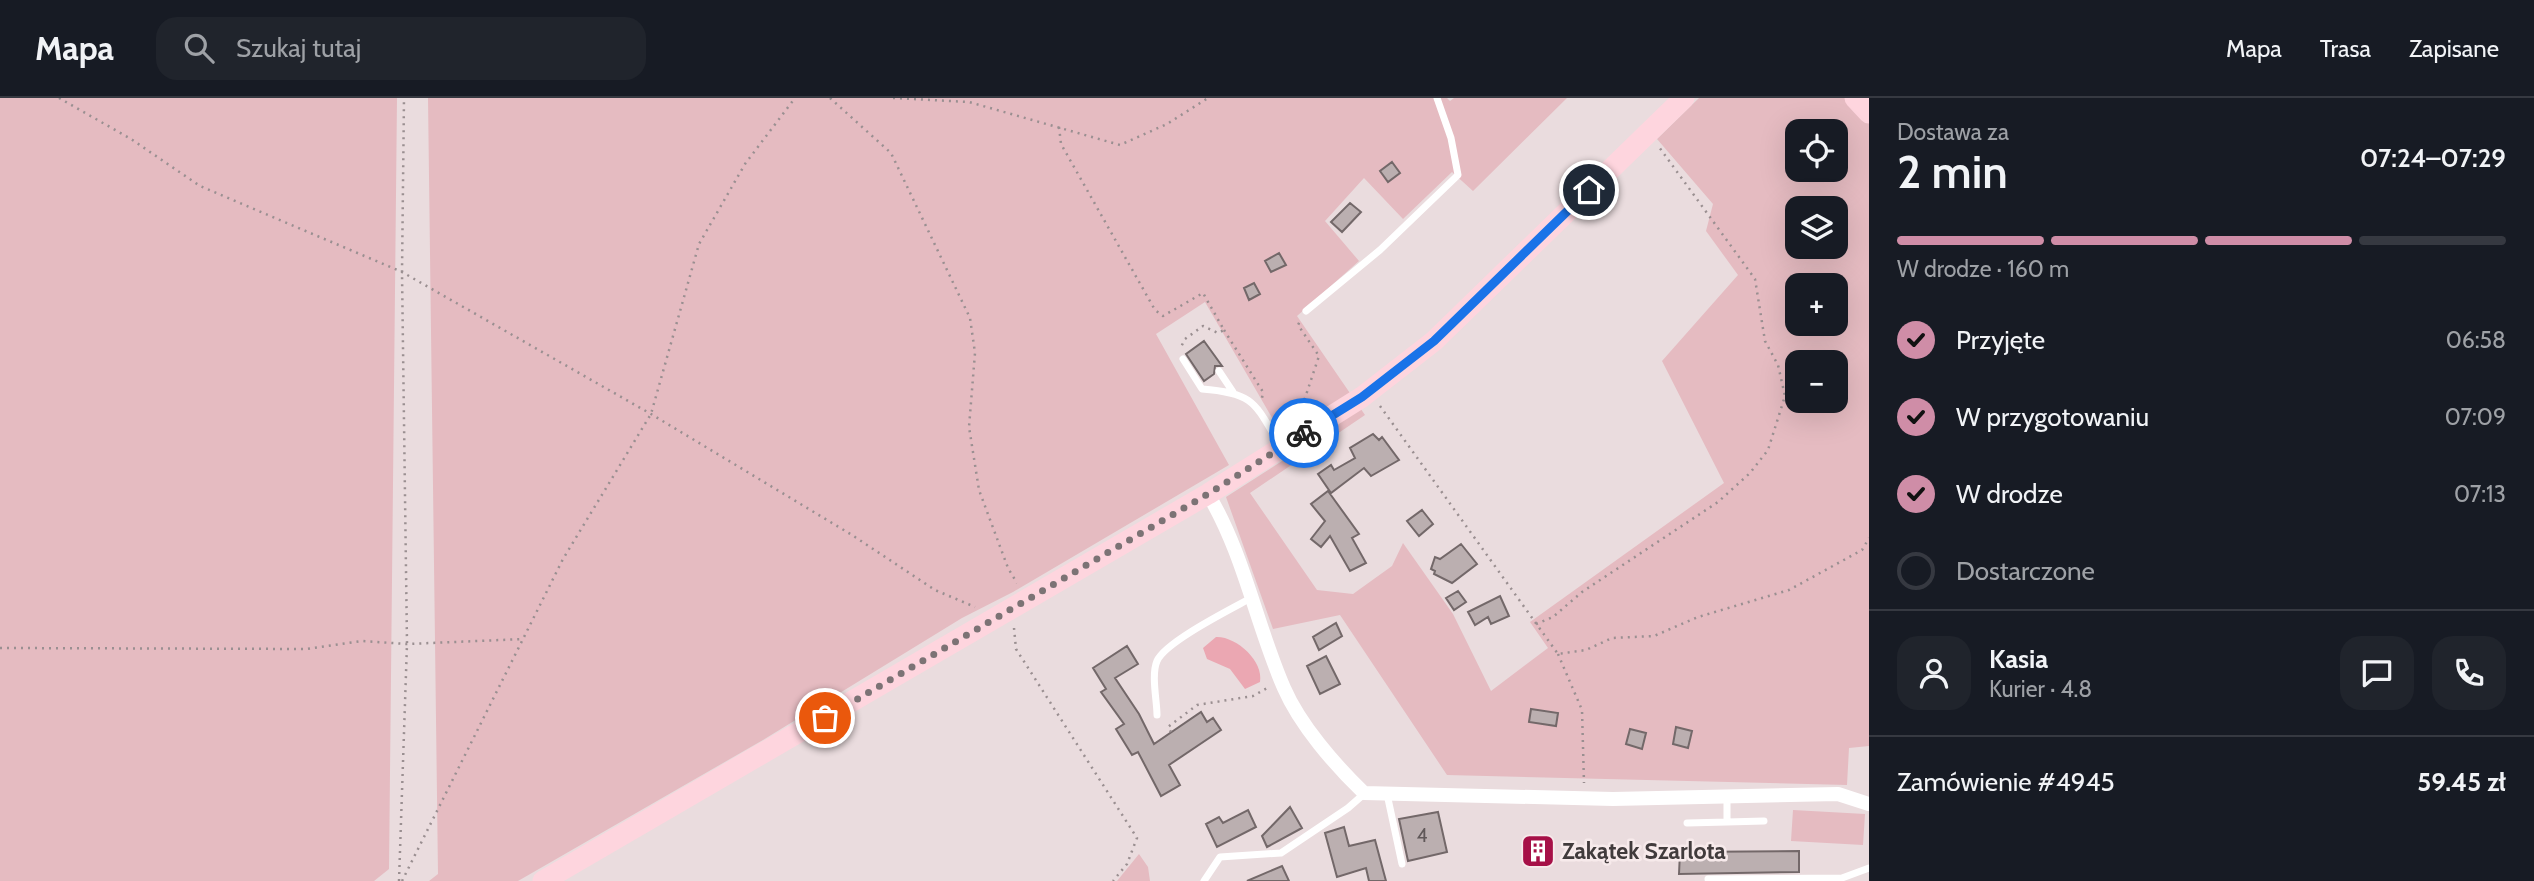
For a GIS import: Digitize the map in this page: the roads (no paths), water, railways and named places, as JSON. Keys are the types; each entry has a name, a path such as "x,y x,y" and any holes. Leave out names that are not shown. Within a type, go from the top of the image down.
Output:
{"street":[{"path":"543,881 1208,494 1362,397 1434,341 1684,98"},
{"path":"1855,98 1869,113"},
{"path":"1208,494 1226,523 1281,680 1332,762 1364,793 1584,799 1838,794 1869,804"}],"lane":[{"path":"1306,311 1380,250 1458,175 1451,138 1437,98"},
{"path":"1183,359 1202,389 1233,392 1253,402 1286,445"},
{"path":"1219,371 1233,392"},
{"path":"1157,716 1156,663 1161,654 1181,639 1252,598"},
{"path":"1204,881 1220,857 1282,853 1348,808 1364,793"},
{"path":"1387,794 1402,863"},
{"path":"1727,796 1727,822"},
{"path":"1687,823 1764,821"},
{"path":"1708,879 1842,878 1864,873 1869,868"}],"place":[{"name":"Zakątek Szarlota","path":"1538,851"}]}
